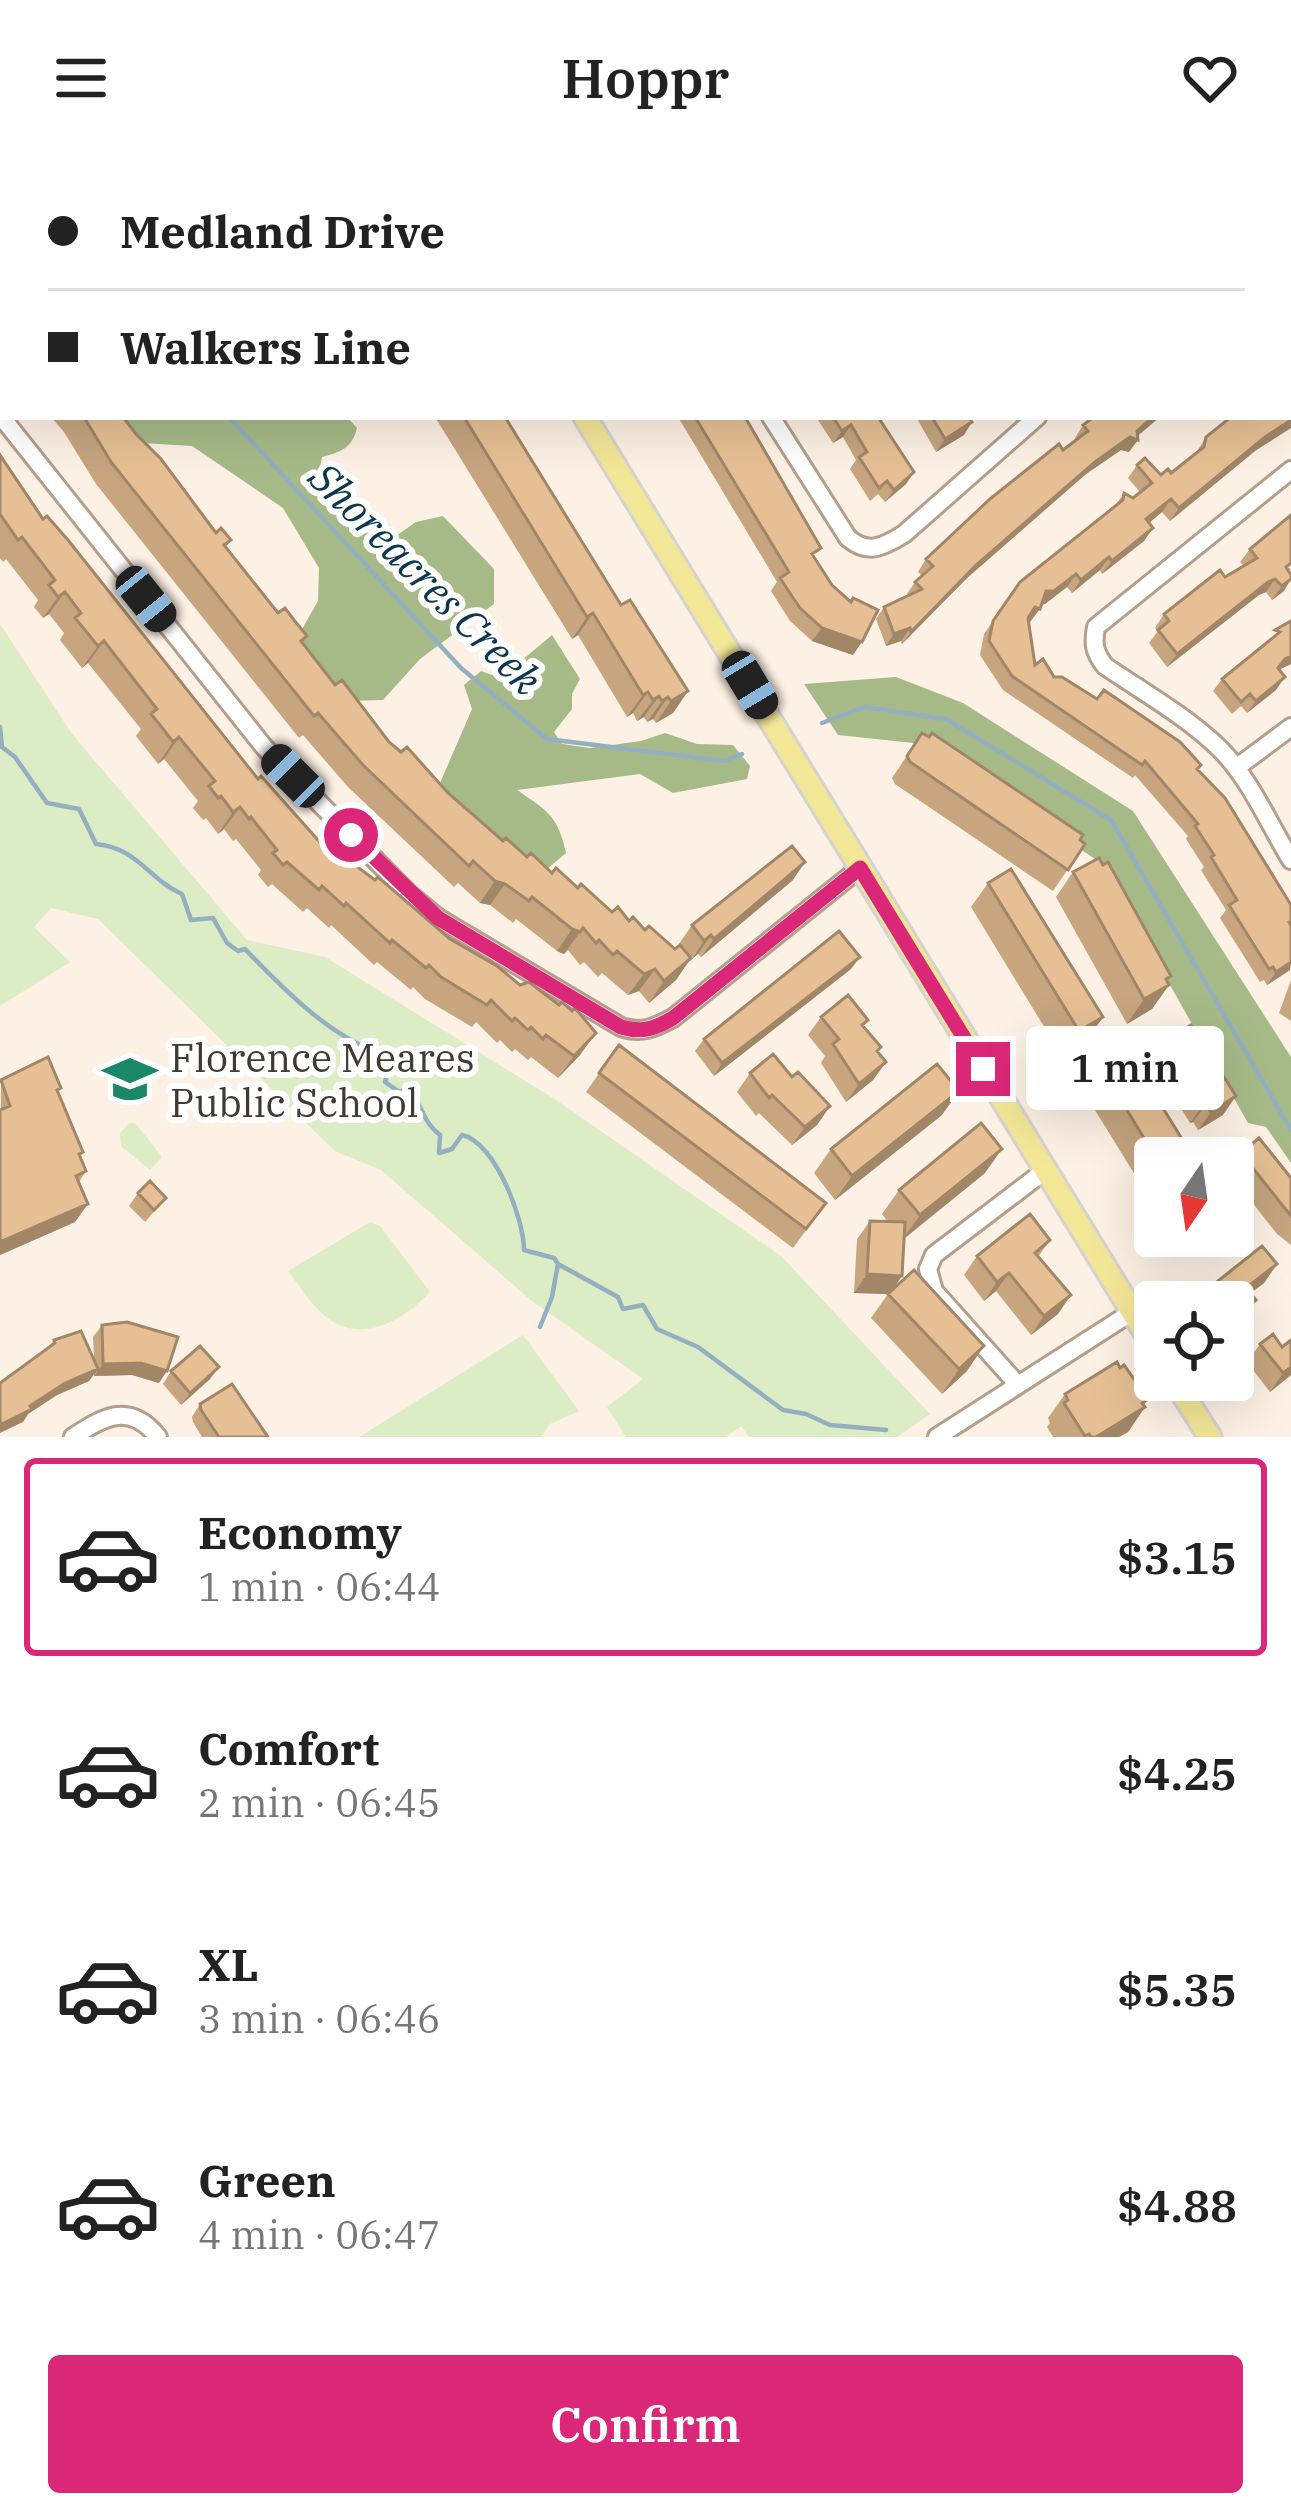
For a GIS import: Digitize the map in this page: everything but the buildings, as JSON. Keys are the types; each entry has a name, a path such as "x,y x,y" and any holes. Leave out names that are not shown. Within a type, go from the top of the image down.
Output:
{"main road":[{"path":"587,420 1134,1315"},
{"path":"1187,1401 1210,1437"}],"street":[{"path":"4,420 264,747 409,894 438,918 621,1027 653,1029 673,1018 860,868"},
{"path":"773,420 848,538 860,548 880,548 904,534 1011,425"},
{"path":"1291,470 1096,627 1094,653 1105,666 1191,724 1236,768 1291,860"},
{"path":"1236,768 1291,727"},
{"path":"1018,1385 934,1291 928,1269 934,1255 1047,1169"},
{"path":"937,1437 1132,1312"},
{"path":"74,1437 111,1415 143,1420 158,1437"}],"green space":[{"path":"123,420 350,420 357,428 355,435 345,448 322,457 318,477 369,534 393,538 416,522 443,516 494,569 494,604 420,659 383,700 347,701 297,638 318,601 319,568 283,508 192,446 142,443"},
{"path":"0,624 72,734 247,940 325,957 556,1100 781,1256 930,1414 897,1437 749,1437 741,1426 726,1437 626,1437 607,1407 643,1379 532,1301 381,1170 335,1151 98,919 51,908 34,927 70,962 0,1006"},
{"path":"552,635 580,679 572,694 572,709 554,732 562,744 590,748 665,733 697,744 733,745 750,766 747,779 673,793 640,774 517,790 549,815 566,853 546,870 512,851 437,790 472,709 464,685 481,671 501,678"},
{"path":"896,677 963,703 1133,811 1291,1057 1291,1163 1266,1127 1248,1123 1101,863 923,744 838,735 804,684"},
{"path":"135,1123 160,1154 150,1170 121,1146 120,1133"},
{"path":"370,1222 380,1226 430,1292 395,1320 354,1329 326,1317 288,1271"},
{"path":"523,1335 579,1411 550,1424 541,1437 359,1437"}],"waterway":[{"name":"Shoreacres Creek","path":"232,420 461,668 547,739 724,761 742,754"},
{"name":"Shoreacres Creek","path":"822,723 864,707 946,719 1111,820 1291,1130"},
{"name":"Shoreacres Creek","path":"0,727 2,747 15,757 47,803 79,809 96,844 122,851 182,894 191,920 213,918 227,943 238,951 245,949 312,1013 350,1040 392,1058 385,1082 414,1096 440,1135 439,1153 452,1149 462,1135 474,1141 496,1166 513,1202 524,1250 554,1258 618,1297 623,1309 643,1305 657,1329 698,1347 783,1410 830,1425 886,1430"},
{"name":"Shoreacres Creek","path":"540,1327 558,1264"}],"place":[{"name":"Florence Meares Public School","path":"130,1079"}],"route":[{"path":"351,835 438,918 621,1027 636,1031 653,1029 673,1018 860,868 983,1069"}]}
